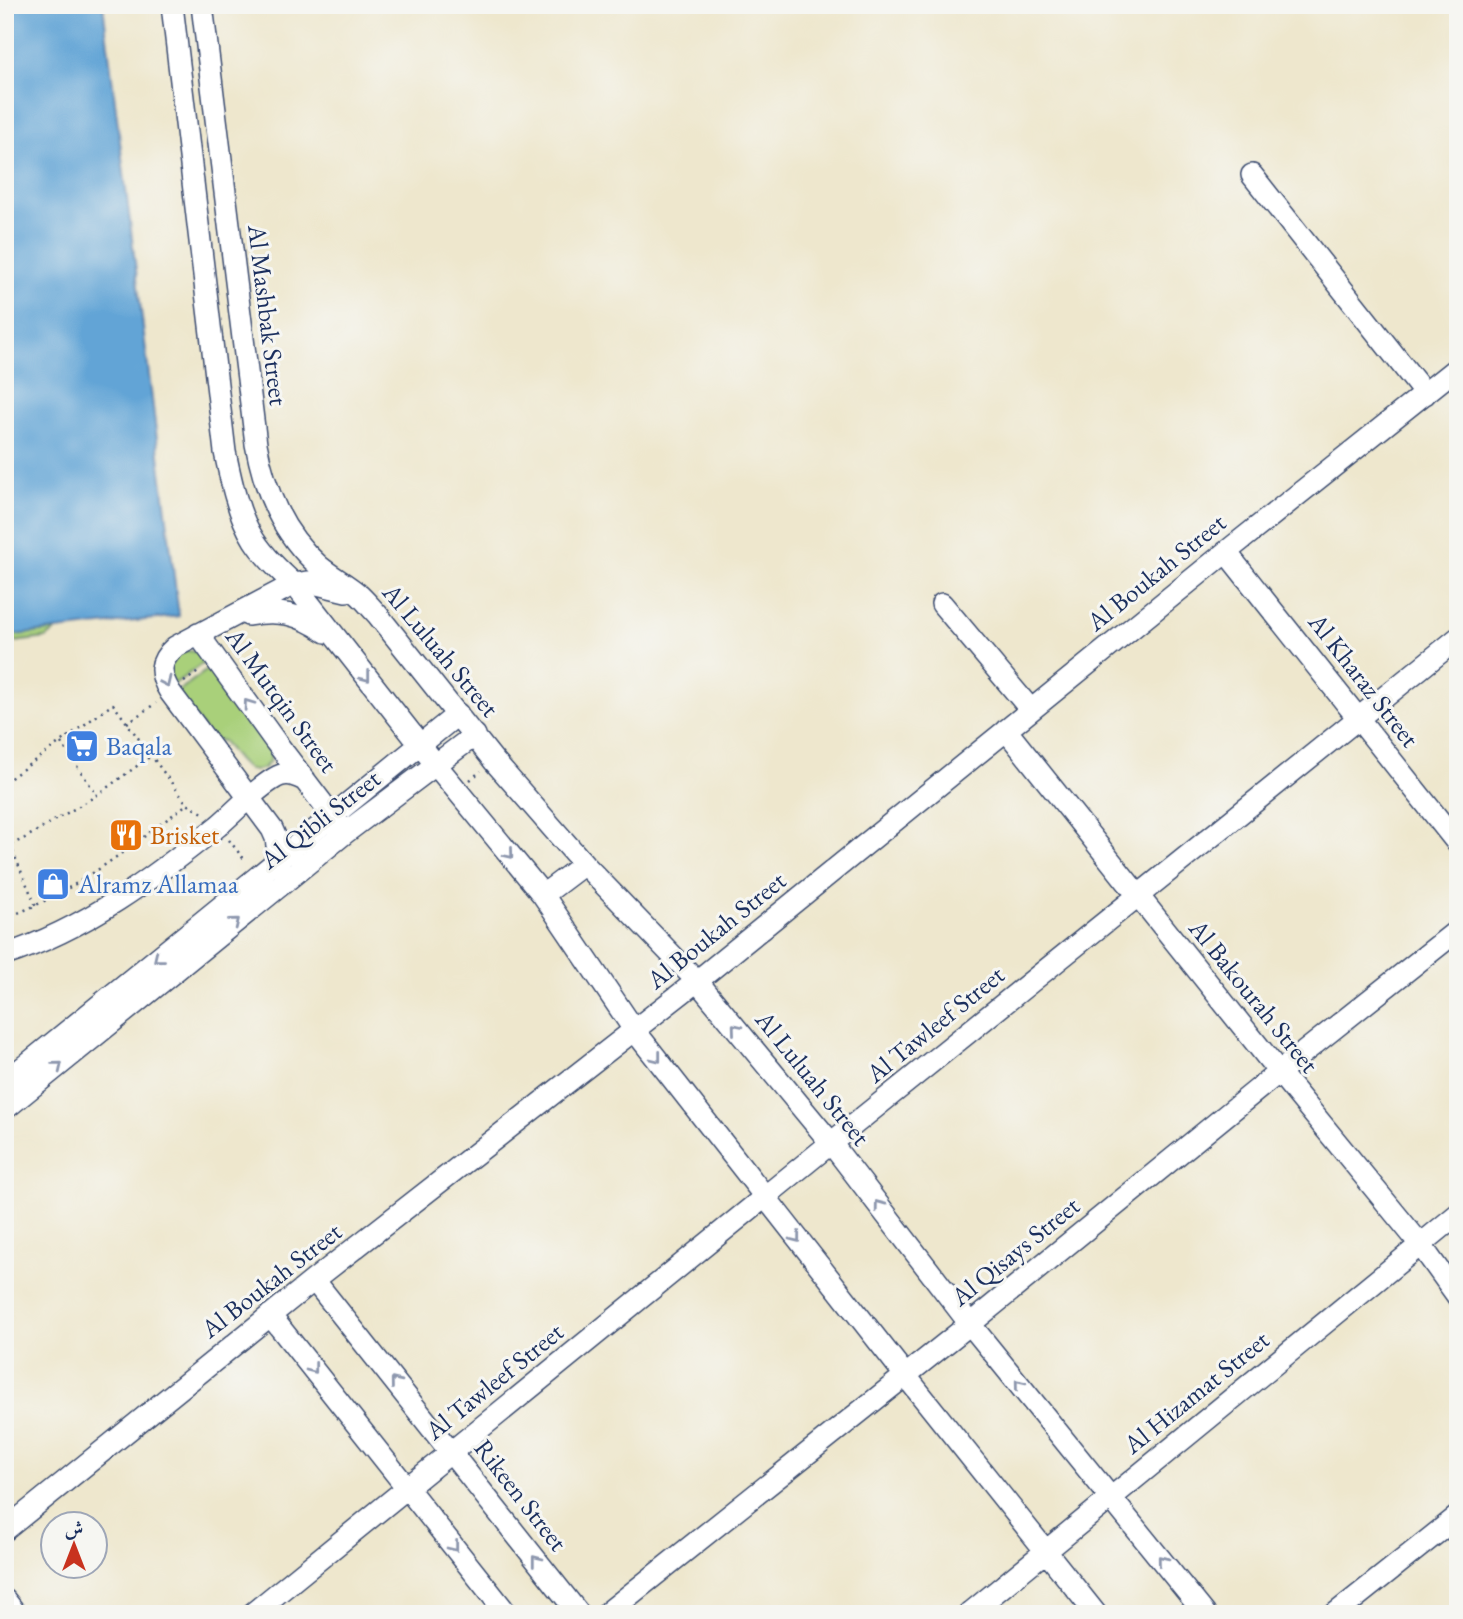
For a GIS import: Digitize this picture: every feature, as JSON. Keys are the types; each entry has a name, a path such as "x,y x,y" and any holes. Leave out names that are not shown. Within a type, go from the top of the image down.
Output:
{"street":[{"path":"172,5 225,452 242,513 253,539 295,584 436,765 544,895 635,1031 1096,1614"},
{"name":"Al Mashbak Street","path":"202,5 260,466 273,504 297,545 321,568 358,594"},
{"path":"1252,175 1425,394"},
{"name":"Al Boukah Street","path":"5,1530 314,1280 635,1031 1226,552 1425,394 1455,376"},
{"path":"242,513 273,504"},
{"name":"Al Kharaz Street","path":"1226,552 1458,844"},
{"path":"295,584 325,584 358,594"},
{"name":"Al Mutqin Street","path":"279,860 272,829 170,692 161,671 161,664 169,652 198,634 295,584"},
{"name":"Al Luluah Street","path":"358,594 494,761 584,864 697,981 831,1143 970,1324 1205,1614"},
{"path":"942,604 1031,710"},
{"path":"226,621 272,611 313,623 337,640"},
{"name":"Al Mutqin Street","path":"198,634 339,825"},
{"name":"Al Tawleef Street","path":"252,1614 1458,638"},
{"name":"Al Qibli Street","path":"5,1109 339,825 420,745 458,714"},
{"name":"Al Bakourah Street","path":"1006,730 1420,1244 1458,1297"},
{"name":"Al Qibli Street","path":"5,1082 279,860 436,765 475,735"},
{"path":"213,751 239,772 257,775 268,771 275,762 275,741"},
{"path":"5,955 50,939 119,901 276,777 291,774 305,780"},
{"path":"544,895 584,864"},
{"name":"Al Qisays Street","path":"606,1614 1458,930"},
{"name":"Al Hizamat Street","path":"969,1614 1458,1213"},
{"name":"Rikeen Street","path":"314,1280 579,1614"},
{"path":"270,1315 507,1614"},
{"path":"1335,1614 1458,1516"},
{"path":"5,1600 16,1614"}],"path":[{"path":"5,782 113,704 187,804 212,818"},
{"path":"61,743 97,795"},
{"path":"5,848 97,795 151,756"},
{"path":"457,790 494,761"},
{"path":"5,918 82,881 187,804"},
{"path":"223,831 247,864"},
{"path":"10,845 36,905"}],"green space":[{"path":"57,630 46,638 5,643 5,636"},
{"path":"182,650 197,652 206,661 173,685 167,662"},
{"path":"211,667 271,753 270,761 264,768 251,770 245,767 223,741 211,739 177,692"}],"water":[{"path":"5,5 103,5 179,616 5,636"}],"place":[{"name":"Baqala","path":"82,746"},
{"name":"Brisket","path":"126,835"},
{"name":"Alramz Allamaa","path":"53,884"}]}
